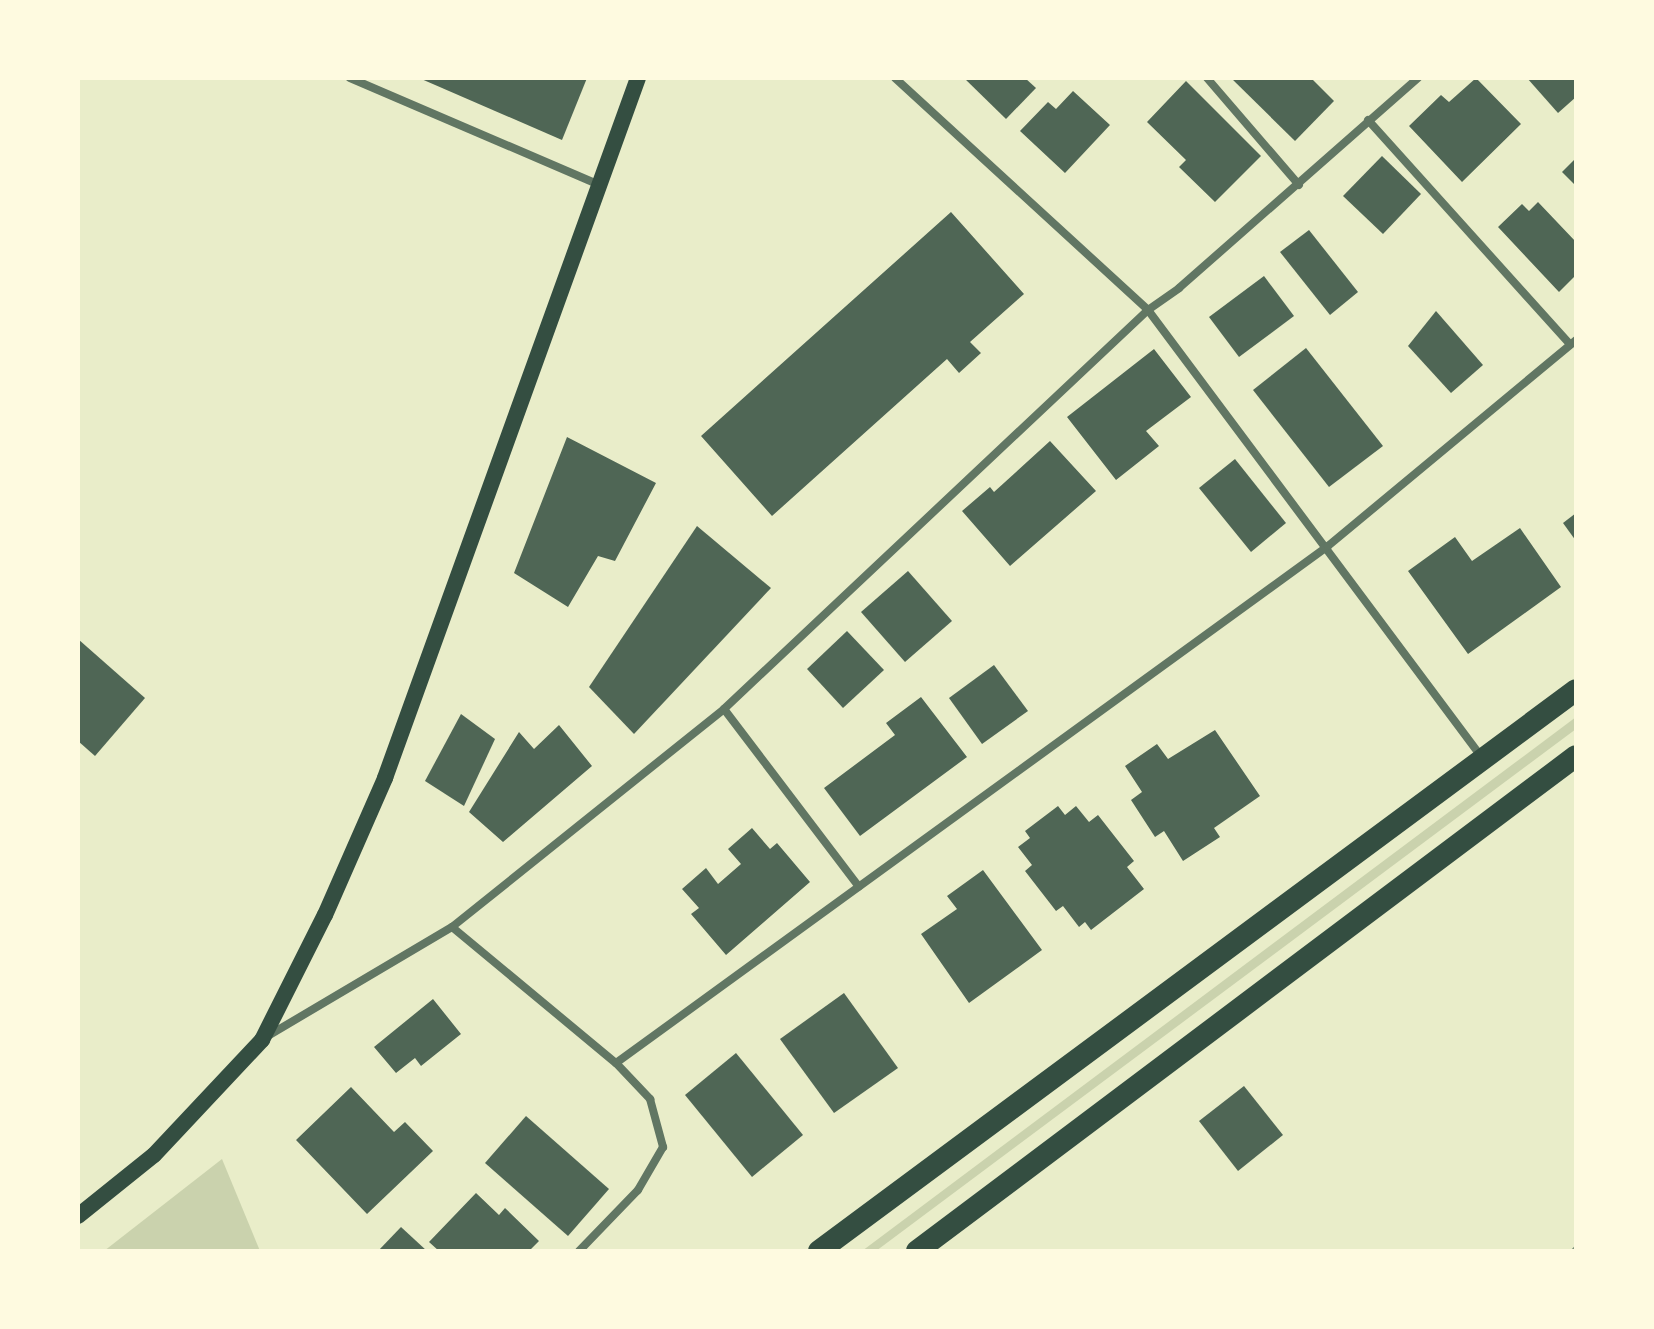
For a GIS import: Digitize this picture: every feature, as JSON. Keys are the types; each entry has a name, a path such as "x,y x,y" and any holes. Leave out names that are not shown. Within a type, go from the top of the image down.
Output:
{"highway":[{"path":"819,1251 1576,690"},
{"path":"917,1251 1576,756"}],"main road":[{"path":"78,1216 154,1155 262,1040 325,915 385,778 597,184 638,78"}],"street":[{"path":"350,78 597,184"},
{"path":"1207,78 1299,185"},
{"path":"262,1040 452,927 724,709 1148,310 1299,185 1418,78"},
{"path":"898,79 1148,310 1328,546 1483,759"},
{"path":"616,1063 1328,546 1573,342 1368,120"},
{"path":"724,709 859,887"},
{"path":"452,927 616,1063 650,1099 663,1147 638,1190 579,1251"}],"green space":[{"path":"1576,717 1576,729 876,1251 862,1251"},
{"path":"222,1159 260,1251 104,1251"}],"building":[{"path":"419,78 587,78 562,140"},
{"path":"964,78 1025,78 1036,88 1006,119"},
{"path":"1231,78 1311,78 1334,101 1295,141"},
{"path":"1476,78 1521,124 1462,182 1409,126 1441,95 1449,102"},
{"path":"1527,78 1576,78 1576,97 1558,113"},
{"path":"1186,81 1261,156 1215,202 1179,167 1186,160 1147,122"},
{"path":"1073,91 1110,125 1065,173 1020,131 1048,102 1056,109"},
{"path":"1382,156 1421,194 1383,234 1343,196"},
{"path":"1576,158 1576,186 1562,172"},
{"path":"1538,202 1576,242 1576,275 1559,292 1498,227 1522,204 1529,211"},
{"path":"951,212 1024,294 970,342 981,353 959,373 947,359 772,516 701,436"},
{"path":"1309,230 1358,292 1330,315 1280,252"},
{"path":"1264,276 1294,316 1239,357 1209,317"},
{"path":"1436,311 1483,365 1451,393 1408,346"},
{"path":"1306,348 1383,446 1329,487 1253,390"},
{"path":"1154,349 1191,397 1146,431 1159,446 1116,480 1067,417"},
{"path":"567,437 656,483 615,561 598,556 568,607 514,573"},
{"path":"1050,441 1096,491 1010,566 962,511 990,487 994,492"},
{"path":"1235,459 1286,523 1251,552 1199,488"},
{"path":"1576,513 1576,541 1563,523"},
{"path":"697,526 771,588 634,734 589,687"},
{"path":"1520,528 1561,587 1468,654 1408,571 1455,537 1472,561"},
{"path":"908,571 952,621 905,662 861,612"},
{"path":"847,631 884,670 843,708 807,669"},
{"path":"78,639 145,698 95,756 78,741"},
{"path":"994,665 1028,711 982,744 949,698"},
{"path":"921,697 967,757 860,836 824,788 895,735 886,723"},
{"path":"461,714 495,739 464,806 425,781"},
{"path":"559,725 592,766 503,842 469,812 519,732 534,749"},
{"path":"1215,730 1260,796 1214,828 1220,837 1183,861 1164,831 1155,837 1131,800 1142,792 1125,766 1157,744 1168,759"},
{"path":"1058,806 1065,815 1076,806 1089,822 1098,815 1134,861 1127,867 1144,889 1091,930 1085,922 1079,927 1063,906 1056,911 1025,871 1032,865 1018,847 1030,838 1025,831"},
{"path":"752,828 770,849 777,843 810,882 726,955 691,914 699,908 682,889 706,868 718,884 741,864 728,849"},
{"path":"983,870 1042,950 969,1003 921,934 957,909 947,896"},
{"path":"844,993 898,1068 834,1113 780,1039"},
{"path":"433,999 461,1034 421,1066 415,1058 396,1073 374,1047"},
{"path":"736,1053 803,1135 752,1177 685,1095"},
{"path":"1244,1086 1283,1135 1238,1171 1199,1121"},
{"path":"351,1087 394,1132 405,1122 433,1151 367,1214 296,1140"},
{"path":"526,1116 609,1189 568,1236 485,1163"},
{"path":"476,1193 499,1215 505,1208 539,1241 529,1251 439,1251 429,1242"},
{"path":"401,1227 427,1251 378,1251"}]}
